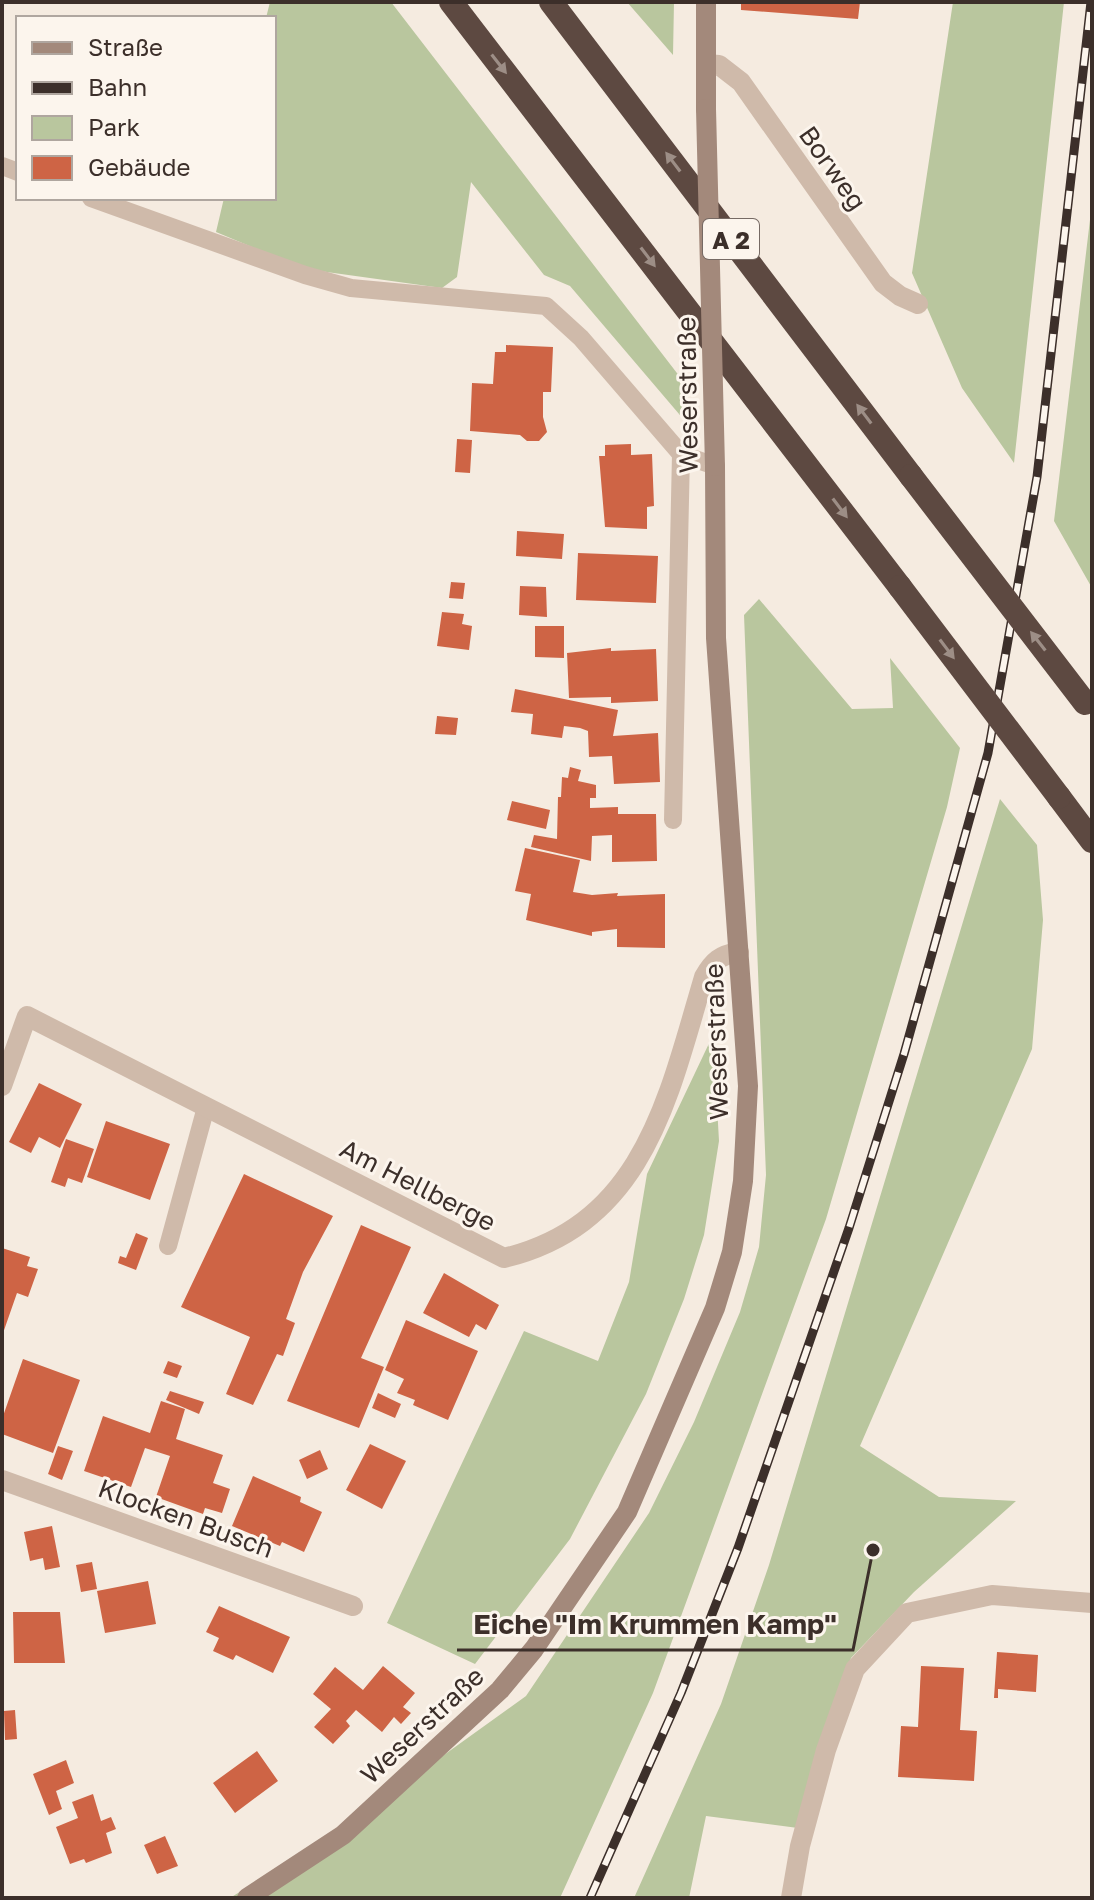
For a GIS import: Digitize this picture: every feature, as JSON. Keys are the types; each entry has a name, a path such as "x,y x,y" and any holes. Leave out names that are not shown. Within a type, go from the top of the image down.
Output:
{"highway":[{"path":"451,2 1092,841"},
{"name":"A 2","path":"551,2 1089,707"}],"street":[{"name":"Weserstraße","path":"247,1898 343,1835 500,1690 534,1649 627,1512 715,1308 732,1252 743,1181 748,1086 716,638 706,2"},
{"name":"Borweg","path":"706,64 719,65 741,82 883,283 900,296 918,304"},
{"name":"Am Hellberge","path":"2,1086 27,1016 504,1258 569,1235 607,1204 644,1149 672,1085 704,977 712,963 724,955 739,952"},
{"name":"Klocken Busch","path":"2,1480 353,1606"},
{"path":"791,1898 800,1846 819,1777 855,1669 907,1613 992,1595 1092,1603"}],"lane":[{"path":"97,200 305,275 351,288 546,306 581,338 681,454 715,466"},
{"path":"673,820 681,454"},
{"path":"168,1246 206,1107"}],"green space":[{"path":"270,2 391,2 680,377 685,421 570,286 544,275 471,182 457,277 442,288 305,269 216,232 224,200 276,200 276,16 266,16"},
{"path":"627,2 674,2 673,55"},
{"path":"953,2 1064,2 1014,463 962,388 912,273"},
{"path":"1092,203 1092,588 1054,521"},
{"path":"759,599 852,709 893,708 890,658 960,748 947,807 826,1219 653,1693 560,1898 230,1898 341,1829 526,1696 649,1513 694,1422 740,1312 759,1247 766,1175 744,615"},
{"path":"1000,799 1037,845 1043,920 1032,1049 860,1446 939,1497 1016,1501 914,1592 851,1658 798,1828 706,1816 689,1898 634,1898 721,1704 769,1565"},
{"path":"713,1035 719,1141 704,1235 684,1299 646,1394 570,1539 475,1664 387,1623 524,1331 598,1361 629,1282 647,1174"}],"building":[{"path":"741,2 860,2 858,19 741,10"},
{"path":"506,345 553,347 551,392 543,392 543,417 547,432 539,441 527,441 520,435 470,431 472,383 493,384 495,352 506,352"},
{"path":"457,439 472,440 470,473 455,472"},
{"path":"631,444 631,455 652,454 654,506 647,507 647,529 605,527 599,456 605,456 605,445"},
{"path":"517,531 564,534 562,559 516,556"},
{"path":"578,553 658,556 656,603 576,600"},
{"path":"451,582 465,583 463,599 449,598"},
{"path":"520,586 546,587 547,617 519,615"},
{"path":"442,612 464,614 462,624 472,626 469,650 437,646"},
{"path":"535,626 564,626 564,658 535,657"},
{"path":"611,648 611,651 656,649 658,701 611,703 611,697 569,698 567,653"},
{"path":"515,689 618,710 613,736 658,733 660,782 614,784 612,756 589,757 588,731 580,728 564,726 562,738 531,734 533,714 511,712"},
{"path":"437,716 458,718 456,735 435,734"},
{"path":"570,767 581,770 578,781 596,785 596,798 590,798 590,808 618,807 618,814 656,814 657,861 612,862 612,835 592,836 591,861 531,847 534,835 557,839 558,797 561,797 562,777 568,778"},
{"path":"512,801 550,810 546,829 507,820"},
{"path":"525,848 580,860 573,892 592,895 618,893 617,896 665,894 665,948 617,947 617,929 592,932 592,936 526,920 531,894 515,891"},
{"path":"39,1083 82,1104 60,1148 39,1137 31,1153 9,1142"},
{"path":"106,1121 170,1144 150,1200 87,1177"},
{"path":"66,1139 94,1149 82,1183 68,1178 65,1187 51,1182"},
{"path":"244,1174 333,1216 303,1272 286,1319 295,1323 283,1356 277,1354 253,1405 226,1394 250,1337 181,1307"},
{"path":"361,1225 411,1247 361,1358 384,1367 359,1428 287,1401"},
{"path":"136,1233 148,1238 136,1270 118,1263 120,1256 126,1258"},
{"path":"2,1248 30,1257 27,1266 38,1269 28,1297 17,1293 2,1336"},
{"path":"444,1273 499,1305 486,1330 476,1324 469,1337 423,1313"},
{"path":"406,1320 478,1351 448,1420 413,1405 415,1400 397,1393 404,1379 385,1370"},
{"path":"23,1359 80,1380 53,1453 2,1434 2,1419"},
{"path":"168,1361 182,1366 177,1378 163,1373"},
{"path":"170,1391 204,1402 199,1414 166,1400"},
{"path":"378,1393 401,1404 395,1418 372,1408"},
{"path":"161,1401 185,1409 176,1439 223,1455 213,1483 230,1489 222,1513 205,1508 203,1514 156,1497 170,1456 145,1448 131,1487 84,1471 103,1416 150,1433"},
{"path":"370,1444 406,1461 382,1509 346,1490"},
{"path":"58,1446 73,1451 62,1480 48,1474"},
{"path":"320,1450 328,1469 307,1479 299,1460"},
{"path":"253,1476 301,1497 300,1502 322,1512 304,1552 282,1542 280,1546 232,1526"},
{"path":"52,1526 60,1567 45,1570 43,1558 30,1561 24,1532"},
{"path":"92,1562 97,1589 81,1592 76,1565"},
{"path":"148,1581 156,1624 105,1633 97,1591"},
{"path":"219,1606 290,1637 273,1673 236,1655 233,1660 213,1651 219,1638 206,1632"},
{"path":"13,1612 60,1612 65,1663 14,1663"},
{"path":"997,1652 1038,1655 1036,1692 998,1689 998,1698 994,1698"},
{"path":"383,1666 415,1693 403,1707 411,1713 401,1724 394,1717 382,1732 356,1710 346,1721 350,1726 333,1744 314,1727 331,1709 313,1694 335,1667 363,1690"},
{"path":"921,1666 964,1668 960,1730 977,1731 974,1781 898,1777 901,1726 918,1727"},
{"path":"15,1710 17,1739 5,1740 4,1711"},
{"path":"257,1751 278,1781 235,1813 213,1783"},
{"path":"66,1760 74,1783 56,1791 62,1809 49,1815 33,1774"},
{"path":"93,1794 101,1821 111,1817 116,1829 106,1833 112,1853 86,1863 84,1859 70,1864 56,1827 78,1818 72,1802"},
{"path":"165,1836 178,1866 157,1874 144,1845"}],"railway":[{"path":"590,1898 681,1693 738,1548 849,1228 904,1054 988,753 1037,477 1091,2"}],"place":[{"name":"Eiche \"Im Krummen Kamp\"","path":"873,1550"}]}
